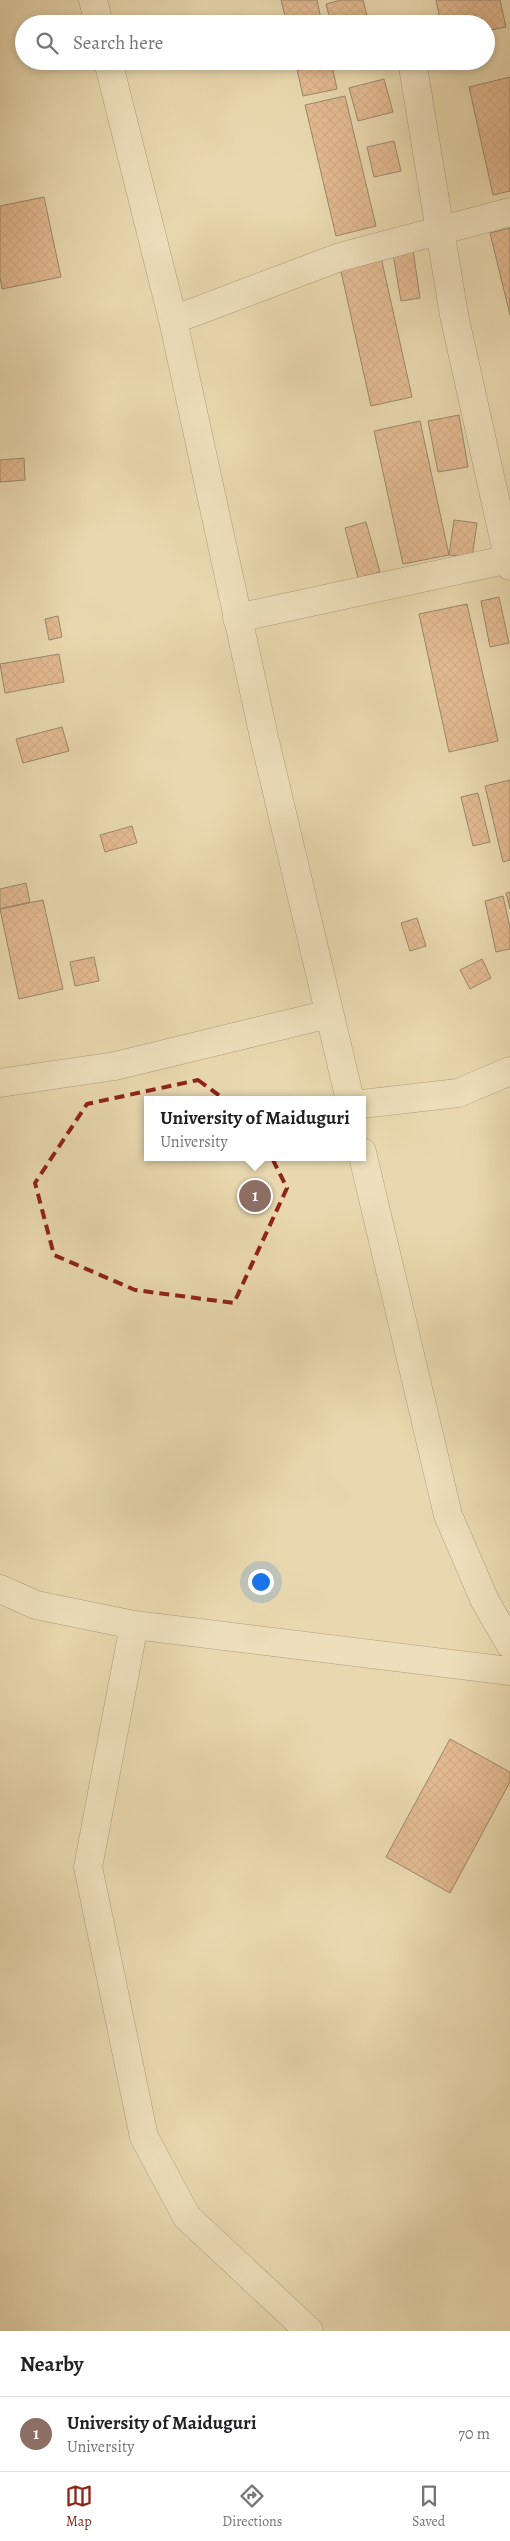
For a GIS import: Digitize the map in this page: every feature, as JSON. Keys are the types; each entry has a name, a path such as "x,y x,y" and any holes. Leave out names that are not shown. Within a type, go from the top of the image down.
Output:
{"street":[{"path":"93,0 97,15"},
{"path":"110,70 173,320 237,618 349,1096"},
{"path":"237,618 509,562 454,315 414,70"},
{"path":"173,320 340,256 510,212"},
{"path":"0,1083 115,1066 329,1014"},
{"path":"366,1104 458,1093 510,1071"},
{"path":"364,1161 448,1515 485,1601 510,1644"},
{"path":"0,1589 36,1605 134,1625 510,1671"},
{"path":"134,1625 88,1866 144,2138 187,2217 309,2331"}],"highlighted area":[{"path":"198,1080 253,1120 287,1188 234,1303 135,1290 54,1255 35,1183 87,1104"}],"building":[{"path":"281,0 317,0 320,15 285,15"},
{"path":"341,0 363,0 367,15 329,15 326,4"},
{"path":"436,0 500,0 506,27 495,29 495,15 439,15"},
{"path":"297,70 333,70 337,89 303,96"},
{"path":"510,77 510,191 493,195 469,87"},
{"path":"384,79 393,112 358,121 349,88"},
{"path":"345,96 376,226 336,236 305,105"},
{"path":"394,141 401,171 374,177 367,147"},
{"path":"44,197 61,277 2,289 0,277 0,206"},
{"path":"510,228 510,315 490,233"},
{"path":"413,250 420,298 401,301 393,254"},
{"path":"381,257 412,397 371,406 340,267"},
{"path":"459,415 468,467 438,472 428,421"},
{"path":"420,421 449,555 403,564 374,431"},
{"path":"24,458 25,480 0,482 0,460"},
{"path":"454,520 477,523 472,558 449,555"},
{"path":"366,522 380,572 358,578 345,528"},
{"path":"499,597 509,643 490,647 481,601"},
{"path":"467,604 498,741 449,752 419,614"},
{"path":"58,616 62,637 49,640 45,619"},
{"path":"59,654 64,682 5,693 0,664"},
{"path":"62,727 69,751 23,763 16,739"},
{"path":"510,780 510,860 503,862 485,786"},
{"path":"478,793 490,842 473,846 461,797"},
{"path":"132,826 137,843 105,852 100,835"},
{"path":"26,883 30,902 0,909 0,889"},
{"path":"510,892 510,909 506,893"},
{"path":"503,896 510,928 510,949 496,952 485,901"},
{"path":"43,900 63,989 19,999 0,909"},
{"path":"417,918 426,946 410,951 401,923"},
{"path":"94,957 99,981 75,986 70,962"},
{"path":"482,959 491,978 470,989 460,970"},
{"path":"450,1739 510,1772 510,1782 450,1893 386,1857"}],"place":[{"name":"University of Maiduguri","path":"255,1196"}]}
